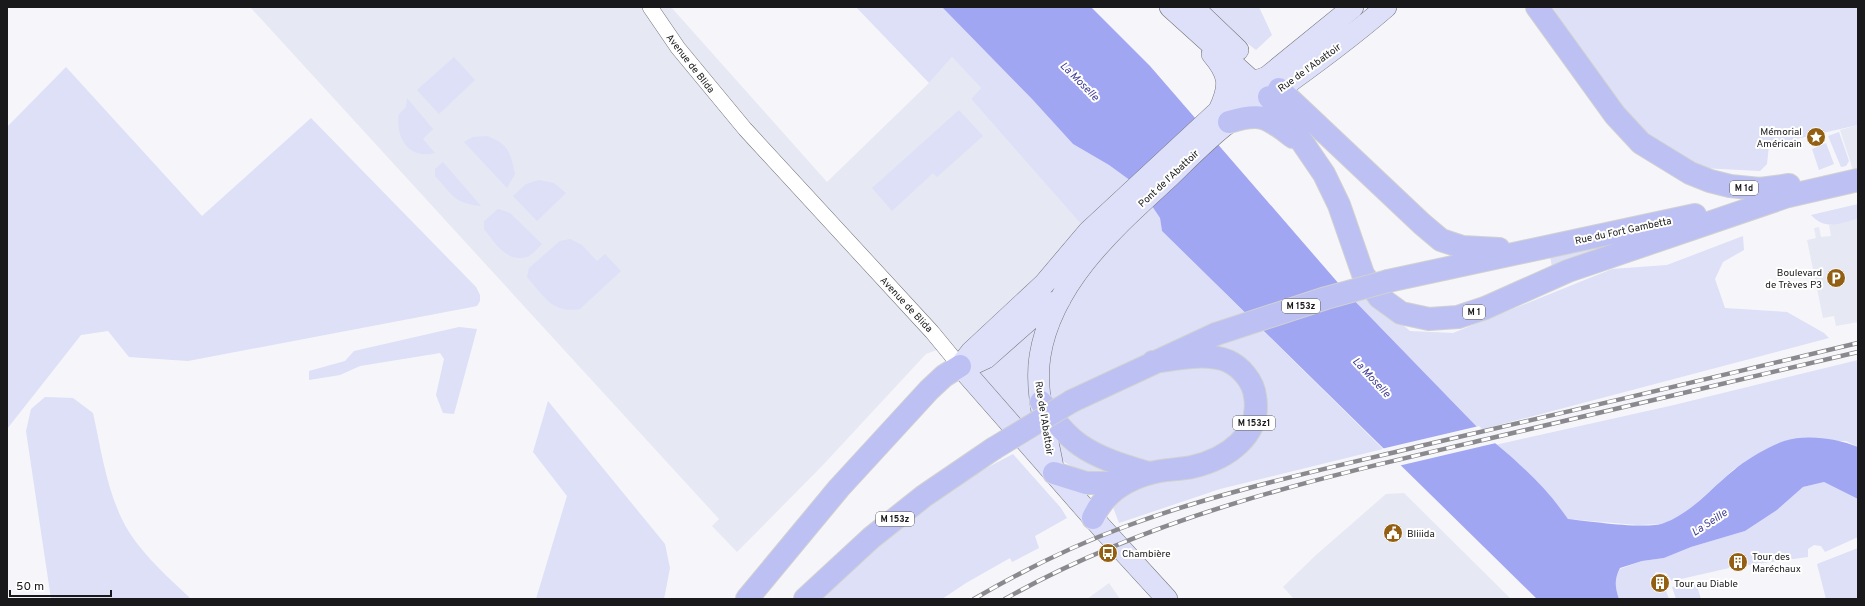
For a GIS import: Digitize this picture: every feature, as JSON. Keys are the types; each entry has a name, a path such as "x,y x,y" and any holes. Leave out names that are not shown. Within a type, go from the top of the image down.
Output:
{"main road":[{"name":"M 1","path":"1170,7 1265,86 1441,240 1462,247 1527,251"},
{"name":"M 1","path":"1170,7 1223,67 1227,80 1227,95 1216,123"},
{"name":"M 1","path":"1193,7 1265,86 1324,174 1339,205 1363,274 1379,297 1401,314 1429,320 1458,318 1485,308 1568,271 1786,197"},
{"name":"Rue de l'Abattoir","path":"1216,123 1265,86 1353,7"},
{"name":"Rue de l'Abattoir","path":"1265,86 1322,59 1361,29 1386,7"},
{"name":"M 1d","path":"1537,7 1611,109 1640,143 1690,173 1710,181 1730,186 1760,189 1858,179"},
{"name":"M 1","path":"1216,123 1248,116 1260,116 1273,122 1305,146"},
{"name":"Pont de l'Abattoir","path":"1118,215 1216,123"},
{"name":"Rue du Fort Gambetta","path":"1153,362 1216,334 1326,298 1388,281 1786,197 1858,179"},
{"path":"747,599 839,488 929,390 944,376 960,366 971,352 1044,284 1088,232 1118,215"},
{"name":"Rue de l'Abattoir","path":"1054,473 1041,402 1038,376 1040,355 1048,328 1060,300 1075,275 1118,215"},
{"path":"960,366 971,365 986,358 1045,306 1060,300"},
{"name":"M 153z1","path":"1093,518 1104,499 1125,483 1148,474 1192,467 1210,461 1226,454 1240,443 1250,431 1256,411 1255,391 1244,373 1231,362 1223,359 1202,357 1153,362"},
{"name":"M 153z","path":"805,599 871,538 924,496 993,449 1072,401 1153,362"},
{"name":"Avenue de Blida","path":"960,366 1093,518 1167,599"},
{"name":"M 153z1","path":"1041,402 1059,427 1080,446 1096,455 1148,474"},
{"name":"M 153z1","path":"1054,473 1086,483 1125,483"}],"street":[{"name":"Avenue de Blida","path":"650,7 678,48 745,130 932,332 960,366"}],"shaded area":[{"path":"250,7 671,7 827,182 929,83 952,57 981,88 971,99 1088,232 960,366 945,347 926,354 822,466 737,552 712,526 719,519"},
{"path":"856,7 942,7 1032,99 1073,144 1109,165 1131,181 1160,218 1162,231 1383,449 1220,489 1119,523 1113,507 1084,473 1023,439 960,366 1088,232 971,99 981,88 952,57 929,83"},
{"path":"1205,7 1259,7 1272,35 1256,50 1211,15"},
{"path":"1552,7 1858,7 1858,125 1769,145 1767,164 1760,171 1701,168 1647,137 1592,69"},
{"path":"454,57 475,80 439,114 417,90"},
{"path":"66,67 202,216 311,118 476,287 480,295 480,301 477,306 188,361 129,357 108,331 81,335 7,429 7,127"},
{"path":"407,98 433,129 423,139 435,153 418,153 411,150 402,139 398,123 399,114 406,107"},
{"path":"959,110 983,136 937,177 933,173 892,211 872,188"},
{"path":"1858,125 1858,185 1840,130"},
{"path":"1839,132 1849,161 1846,166 1841,167 1828,136"},
{"path":"487,136 500,142 510,154 515,174 507,188 464,142 473,137"},
{"path":"1826,143 1834,164 1819,170 1812,149"},
{"path":"443,162 481,206 465,203 454,197 435,176 435,169"},
{"path":"539,180 554,183 566,193 537,221 513,196 526,184"},
{"path":"1858,204 1858,219 1827,224 1822,223 1811,215"},
{"path":"498,209 510,213 542,244 531,255 520,258 513,257 497,246 484,229 484,221"},
{"name":"Boulevard de Trèves P3","path":"1858,219 1858,322 1836,326 1834,316 1823,318 1807,240 1816,238 1814,228 1819,227 1821,237 1831,236 1829,225"},
{"path":"1743,236 1744,250 1723,262 1715,279 1725,308 1787,312 1824,333 1829,338 1480,430 1346,292 1360,289 1410,331 1453,333 1612,269 1667,265"},
{"path":"570,239 582,245 597,261 605,254 621,271 580,309 570,310 562,309 549,302 527,277 529,268 560,241"},
{"path":"1620,243 1552,267 1550,256 1605,244"},
{"path":"459,327 477,329 454,414 443,413 436,395 444,359 440,353 360,366 340,375 309,380 309,371 345,361 354,351"},
{"path":"1858,360 1858,447 1846,441 1783,441 1734,469 1687,512 1663,524 1637,525 1568,519 1552,498 1534,479 1495,445 1674,405"},
{"path":"45,397 73,398 93,413 110,489 115,504 129,532 142,550 191,599 51,599 26,431 31,409"},
{"path":"548,401 665,544 670,568 664,599 536,599 567,496 533,452"},
{"path":"1013,454 1061,508 1067,518 1035,536 1039,548 1012,562 1010,558 966,583 942,599 818,599 879,544 917,513 964,481"},
{"path":"1824,482 1858,499 1858,537 1825,552 1821,546 1814,545 1808,549 1808,557 1748,565 1743,557 1736,556 1729,562 1729,568 1672,581 1666,573 1656,572 1650,579 1651,586 1657,592 1666,591 1669,599 1619,599 1616,584 1620,569 1642,561 1664,558 1691,547 1745,531 1777,510 1803,487"},
{"name":"Bliiida","path":"1404,493 1511,599 1294,599 1283,587 1316,555 1386,494"},
{"path":"1858,548 1858,599 1826,599 1817,564"},
{"path":"1109,583 1120,599 1087,599"},
{"path":"1696,583 1701,599 1676,599 1672,587"}],"water":[{"path":"942,7 1091,7 1150,66 1346,292 1480,430 1533,477 1568,519 1645,526 1664,523 1684,513 1738,466 1751,458 1784,441 1811,437 1831,439 1858,447 1858,499 1824,482 1803,487 1777,510 1745,531 1691,547 1664,558 1642,561 1620,568 1616,584 1619,599 1537,599 1162,231 1160,218 1131,181 1109,165 1073,144 1032,99"}],"pier":[{"path":"1479,426 1496,443 1398,466 1381,449"}],"railway":[{"path":"974,599 1029,569 1085,542 1124,527 1200,502 1316,471 1858,343"},
{"path":"1005,599 1061,570 1119,544 1238,502 1421,454 1858,352"}],"place":[{"name":"Mémorial Américain","path":"1816,137"},
{"name":"Boulevard de Trèves P3","path":"1836,278"},
{"name":"Bliiida","path":"1393,533"},
{"name":"Chambière","path":"1108,553"},
{"name":"Tour des Maréchaux","path":"1738,562"},
{"name":"Tour au Diable","path":"1660,583"}],"water label":[{"name":"La Moselle","path":"1080,81"},
{"name":"La Moselle","path":"1372,377"},
{"name":"La Seille","path":"1709,522"}]}
